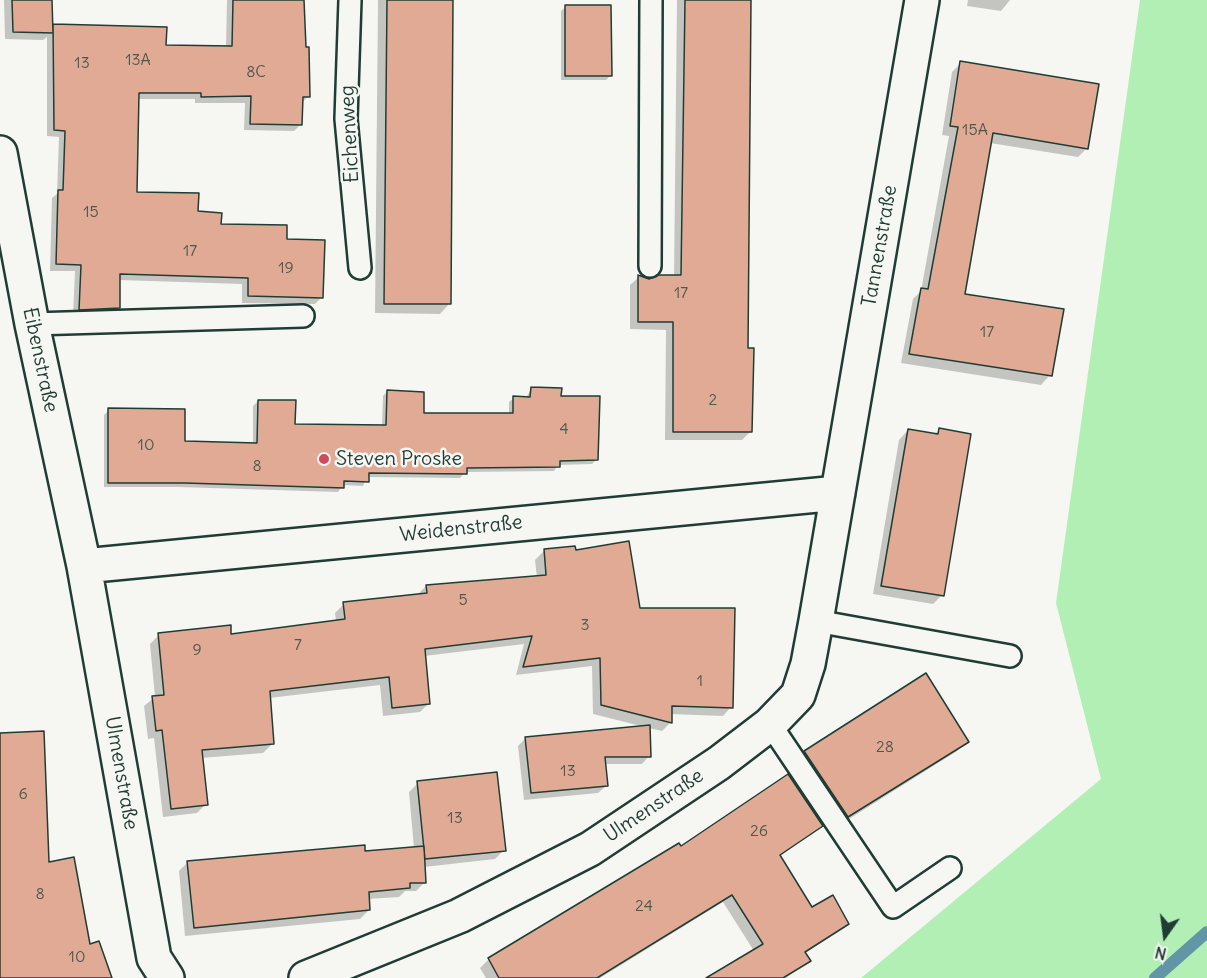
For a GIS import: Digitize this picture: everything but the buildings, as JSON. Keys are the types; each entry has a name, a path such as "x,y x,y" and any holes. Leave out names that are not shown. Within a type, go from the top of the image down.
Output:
{"street":[{"name":"Tannenstraße","path":"838,493 922,0"},
{"name":"Eibenstraße","path":"0,153 32,324 84,566"},
{"name":"Weidenstraße","path":"84,566 838,493"},
{"name":"Ulmenstraße","path":"306,978 361,968 590,849 719,763 770,724 798,695 808,664 838,493"},
{"name":"Ulmenstraße","path":"84,566 154,958 167,978"}],"lane":[{"name":"Eichenweg","path":"350,0 346,119 360,268"},
{"path":"650,266 651,0"},
{"path":"32,324 303,316"},
{"path":"816,621 1010,656"},
{"path":"770,724 893,907 950,868"}],"green space":[{"path":"1140,0 1207,0 1207,978 861,978 1101,779 1056,603"}],"waterway":[{"path":"1155,978 1207,932"}],"place":[{"name":"Steven Proske","path":"324,459"}]}
